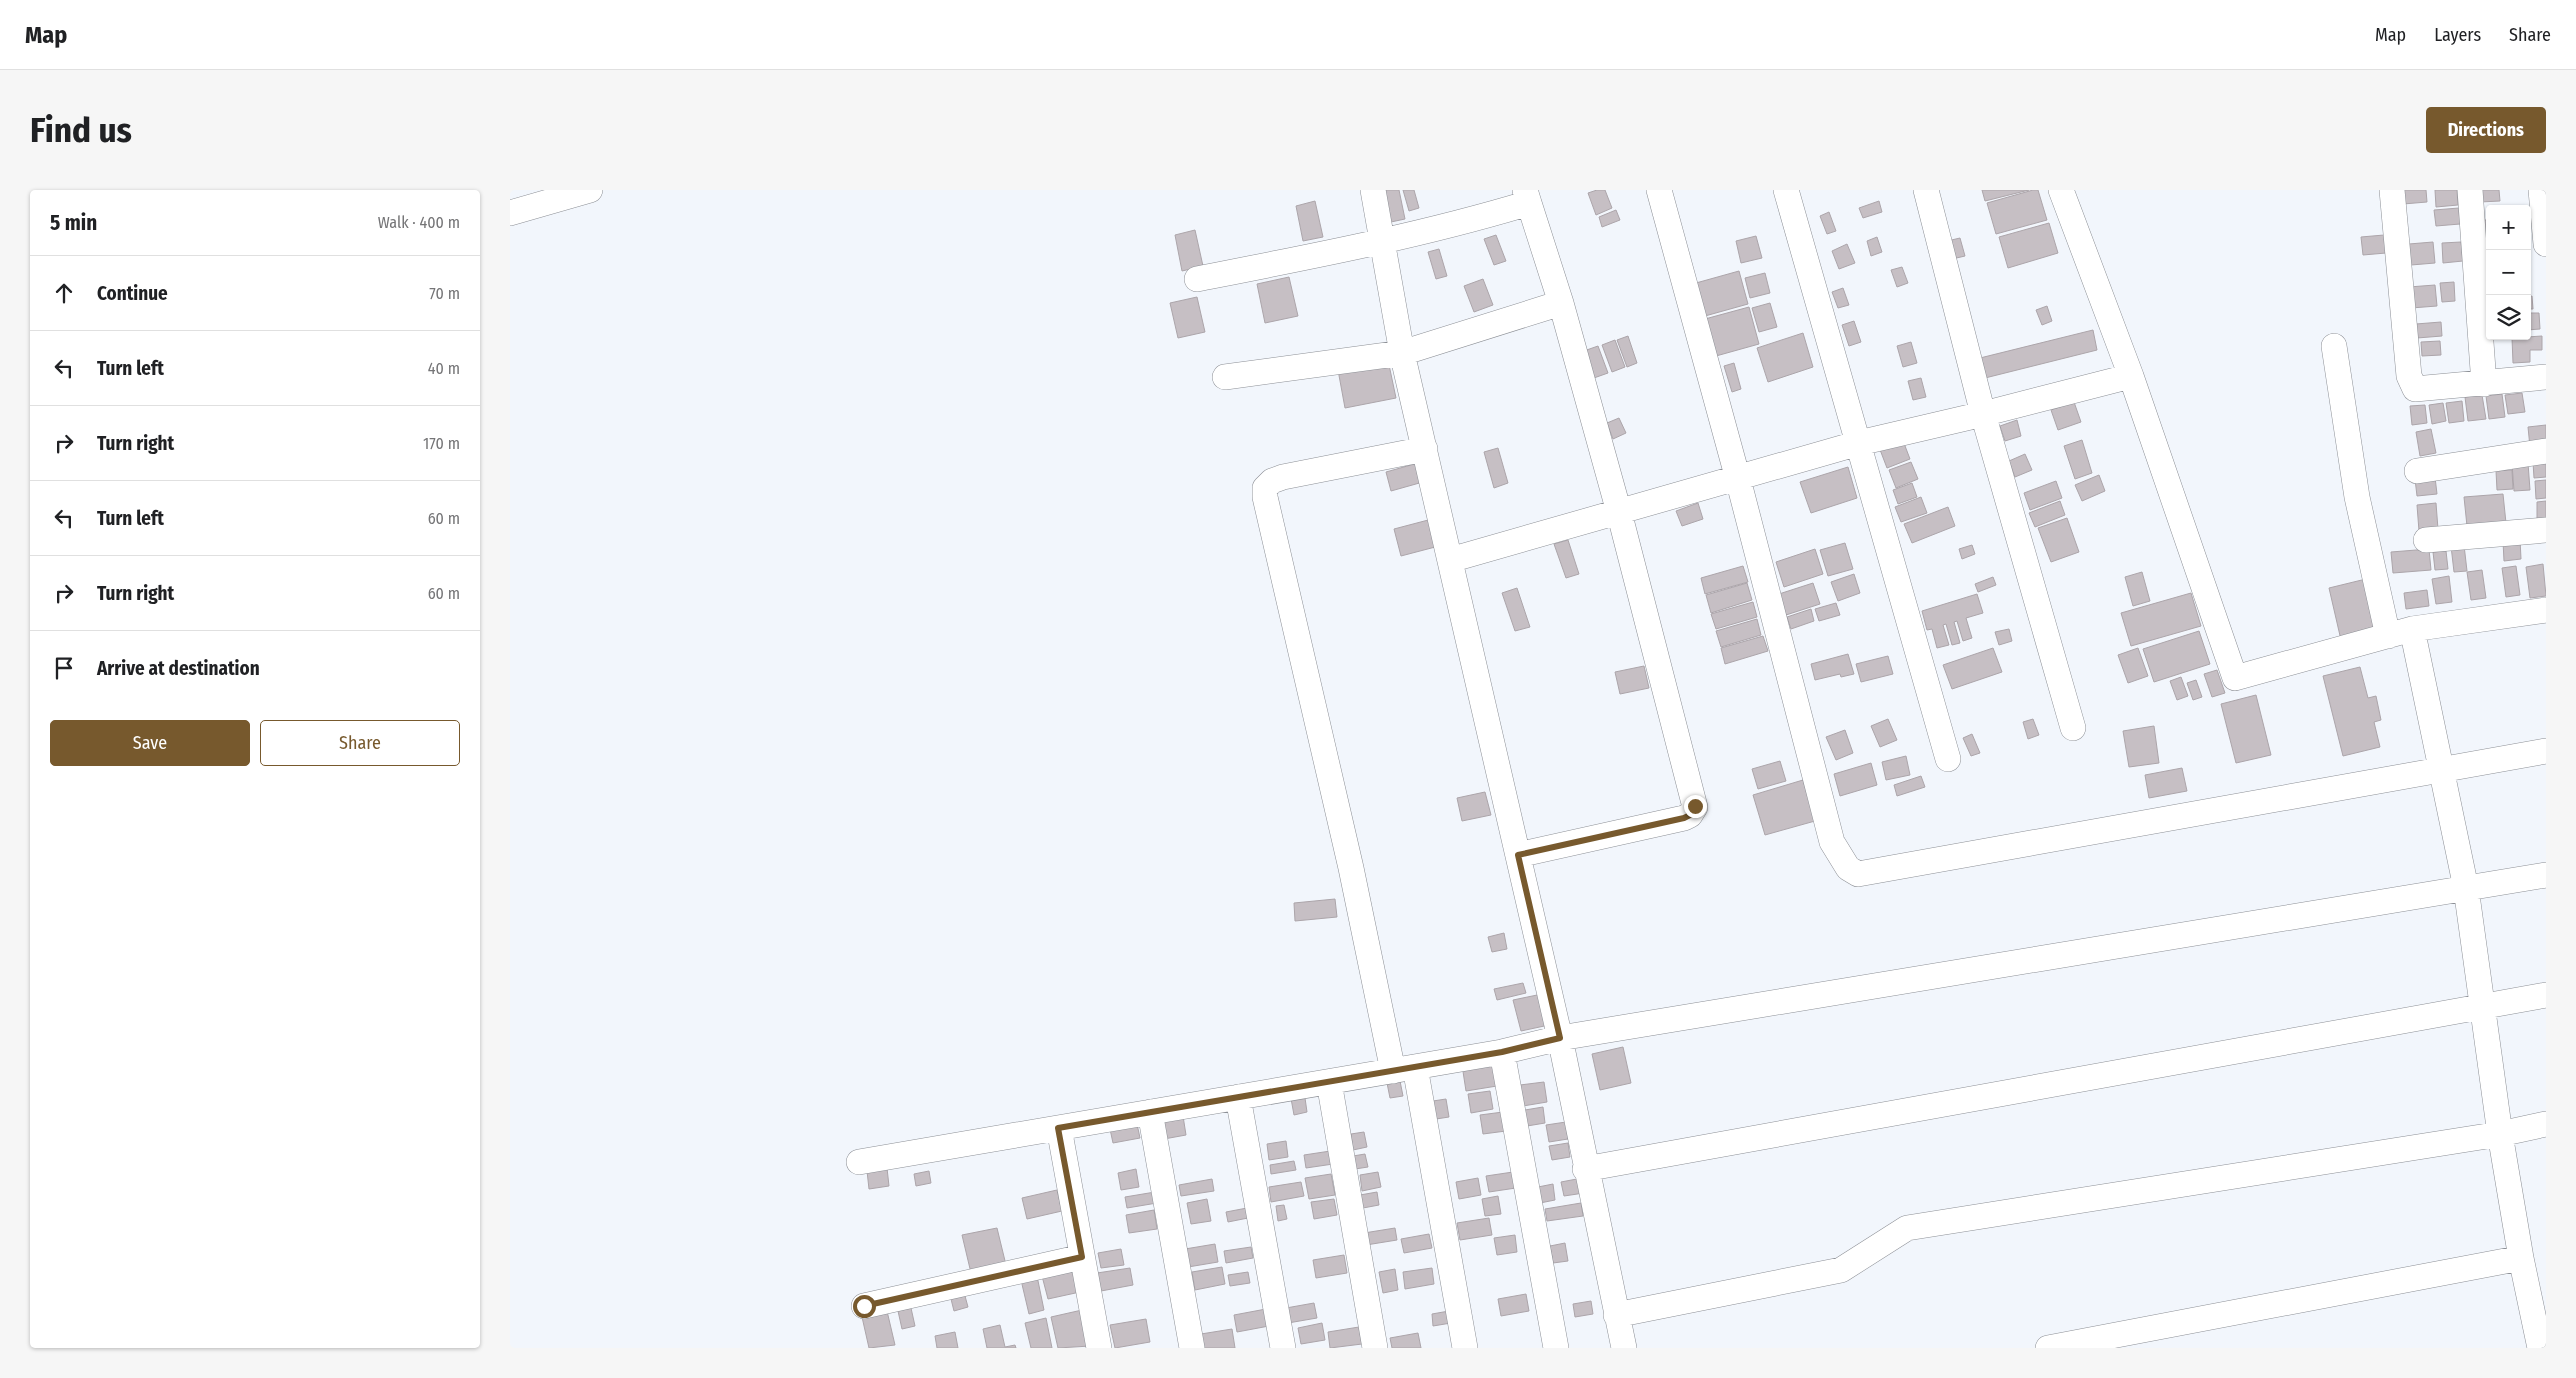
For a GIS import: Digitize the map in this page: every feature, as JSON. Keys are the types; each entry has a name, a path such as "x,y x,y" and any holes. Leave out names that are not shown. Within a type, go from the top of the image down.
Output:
{"street":[{"path":"510,213 590,190"},
{"path":"1373,190 1384,242 1402,353 1560,1038 1585,1169 1624,1348"},
{"path":"1659,190 1738,479 1832,842 1848,868 1858,874 2546,752"},
{"path":"1786,190 1948,760"},
{"path":"1926,190 1983,414 2073,728"},
{"path":"2061,190 2131,376 2235,678 2412,629 2546,610"},
{"path":"2392,190 2411,384 2415,389 2422,390 2546,377"},
{"path":"2470,190 2484,384"},
{"path":"1198,279 1384,242 1527,196 1561,303 1620,512 1695,800 1694,811 1690,815 1676,820 1518,855"},
{"path":"2543,196 2546,244"},
{"path":"1225,377 1402,353 1561,303"},
{"path":"2334,346 2358,497 2388,636"},
{"path":"1450,560 1738,479 1858,443 1983,414 2131,376"},
{"path":"1425,449 1283,477 1272,481 1265,488 1267,507 1351,868 1404,1069 1465,1348"},
{"path":"2417,471 2546,451"},
{"path":"2426,540 2546,530"},
{"path":"2412,629 2466,888 2500,1134 2521,1258 2540,1348"},
{"path":"859,1162 1502,1052 1560,1038 2546,875"},
{"path":"1585,1169 2546,995"},
{"path":"1502,1052 1556,1348"},
{"path":"1329,1082 1375,1348"},
{"path":"1238,1097 1283,1348"},
{"path":"1150,1112 1192,1348"},
{"path":"1616,1315 1841,1270 1907,1228 2500,1134 2546,1124"},
{"path":"1058,1128 1099,1348"},
{"path":"864,1306 1082,1257"},
{"path":"2048,1348 2521,1258"}],"building":[{"path":"1384,190 1399,190 1405,219 1391,222"},
{"path":"1403,190 1414,190 1419,208 1409,211"},
{"path":"1605,190 1612,208 1596,215 1588,193"},
{"path":"1982,190 2029,190 1985,201"},
{"path":"2038,190 2047,220 1996,234 1987,203"},
{"path":"2402,190 2426,190 2427,202 2403,204"},
{"path":"2435,190 2457,190 2458,205 2436,207"},
{"path":"2479,190 2499,190 2500,201 2480,202"},
{"path":"1315,201 1323,237 1303,241 1296,206"},
{"path":"1879,201 1882,212 1863,218 1859,208"},
{"path":"2459,208 2460,224 2436,226 2434,210"},
{"path":"1616,210 1620,220 1602,227 1599,217"},
{"path":"1829,212 1836,231 1827,234 1820,216"},
{"path":"2481,220 2486,220 2486,240 2483,240"},
{"path":"2049,223 2058,253 2008,268 1999,237"},
{"path":"1195,230 1203,266 1182,271 1175,235"},
{"path":"1496,235 1506,261 1494,265 1484,239"},
{"path":"2384,235 2386,253 2363,255 2361,237"},
{"path":"1756,236 1762,258 1741,263 1736,241"},
{"path":"1877,237 1882,252 1871,256 1867,241"},
{"path":"1960,238 1965,256 1948,260 1943,242"},
{"path":"2433,242 2435,263 2411,265 2409,244"},
{"path":"2461,242 2463,261 2443,263 2442,243"},
{"path":"1847,244 1855,263 1839,269 1832,251"},
{"path":"1439,249 1447,276 1436,279 1428,252"},
{"path":"1902,267 1908,283 1897,287 1891,270"},
{"path":"1739,271 1748,304 1705,316 1696,283"},
{"path":"1765,273 1770,293 1750,298 1745,278"},
{"path":"1289,277 1298,316 1265,323 1257,284"},
{"path":"1483,279 1493,305 1474,312 1464,286"},
{"path":"2454,282 2455,301 2442,302 2440,283"},
{"path":"2435,285 2437,306 2411,308 2409,287"},
{"path":"1843,288 1849,305 1838,308 1832,292"},
{"path":"2532,296 2533,309 2531,309"},
{"path":"1197,297 1205,332 1178,338 1170,303"},
{"path":"1770,303 1777,327 1759,332 1752,308"},
{"path":"2047,306 2052,321 2042,325 2036,310"},
{"path":"1749,307 1759,344 1716,356 1705,319"},
{"path":"2531,313 2539,313 2540,329 2531,330"},
{"path":"1854,321 1861,342 1849,346 1842,325"},
{"path":"2441,322 2442,336 2417,338 2416,324"},
{"path":"2093,330 2097,350 1985,378 1980,358"},
{"path":"1803,333 1813,367 1768,382 1757,348"},
{"path":"1628,336 1637,363 1627,367 1617,340"},
{"path":"2542,336 2542,350 2530,350 2530,362 2513,363 2512,340 2531,340 2531,337"},
{"path":"1615,340 1625,367 1612,372 1602,345"},
{"path":"2440,341 2441,355 2422,356 2421,342"},
{"path":"1911,342 1917,363 1903,367 1897,346"},
{"path":"1598,346 1608,373 1591,379 1581,352"},
{"path":"1388,360 1396,398 1345,408 1338,370"},
{"path":"1734,363 1741,389 1732,392 1724,366"},
{"path":"1921,378 1926,397 1913,400 1908,381"},
{"path":"2522,393 2525,412 2508,414 2505,395"},
{"path":"2502,394 2505,417 2489,419 2486,396"},
{"path":"2482,395 2486,419 2468,421 2465,397"},
{"path":"2462,401 2464,421 2449,423 2446,403"},
{"path":"2074,402 2081,422 2058,430 2051,410"},
{"path":"2443,403 2446,421 2432,424 2429,405"},
{"path":"2425,405 2427,423 2412,425 2410,406"},
{"path":"1619,418 1626,433 1613,439 1607,423"},
{"path":"2017,420 2021,436 2005,441 2000,426"},
{"path":"2546,425 2546,445 2530,447 2528,427"},
{"path":"2431,429 2436,453 2420,456 2416,432"},
{"path":"1902,438 1910,459 1887,468 1879,447"},
{"path":"2082,440 2092,473 2075,479 2064,446"},
{"path":"1498,448 1508,483 1494,488 1484,452"},
{"path":"2025,454 2032,470 2015,477 2009,461"},
{"path":"2546,461 2546,477 2534,478 2533,462"},
{"path":"1911,462 1918,479 1896,488 1889,470"},
{"path":"1418,463 1423,482 1391,491 1386,472"},
{"path":"2528,463 2530,490 2514,491 2512,464"},
{"path":"1848,467 1857,498 1811,513 1800,482"},
{"path":"2512,470 2513,489 2497,490 2496,471"},
{"path":"2099,475 2105,491 2082,501 2075,485"},
{"path":"2435,477 2437,494 2417,496 2415,479"},
{"path":"2546,480 2546,498 2536,499 2535,481"},
{"path":"2056,481 2062,498 2030,510 2024,493"},
{"path":"1912,483 1917,497 1898,504 1893,490"},
{"path":"2503,494 2506,523 2467,526 2464,497"},
{"path":"1921,497 1927,513 1901,522 1895,507"},
{"path":"2060,501 2065,515 2035,527 2029,513"},
{"path":"2546,501 2546,523 2537,523 2537,502"},
{"path":"1698,503 1703,519 1682,526 1676,511"},
{"path":"2436,503 2438,529 2419,531 2417,505"},
{"path":"1948,507 1955,526 1912,543 1904,524"},
{"path":"2067,518 2079,552 2051,562 2038,528"},
{"path":"1432,519 1439,546 1401,556 1394,529"},
{"path":"2520,539 2521,559 2504,561 2503,541"},
{"path":"1568,540 1579,574 1566,578 1554,544"},
{"path":"1845,543 1853,569 1828,576 1820,550"},
{"path":"1972,545 1975,554 1962,559 1959,549"},
{"path":"2464,545 2467,571 2454,572 2451,546"},
{"path":"1815,549 1823,574 1784,587 1776,562"},
{"path":"2429,549 2431,570 2393,573 2391,552"},
{"path":"2446,551 2448,569 2435,570 2433,552"},
{"path":"2543,564 2546,596 2530,598 2526,567"},
{"path":"1743,566 1748,582 1705,594 1701,578"},
{"path":"2516,566 2520,595 2506,597 2502,568"},
{"path":"2482,570 2486,598 2471,600 2467,572"},
{"path":"2142,572 2150,601 2133,606 2125,577"},
{"path":"1854,574 1860,593 1838,601 1831,582"},
{"path":"2449,576 2452,602 2436,604 2432,579"},
{"path":"1993,577 1996,585 1978,592 1975,584"},
{"path":"2370,578 2383,631 2341,640 2329,588"},
{"path":"1747,583 1752,600 1711,613 1706,595"},
{"path":"1813,583 1820,604 1786,615 1779,594"},
{"path":"1517,588 1530,627 1515,631 1502,593"},
{"path":"2427,590 2429,606 2406,609 2404,593"},
{"path":"2191,593 2201,626 2131,646 2121,613"},
{"path":"1977,594 1983,613 1966,618 1972,638 1963,641 1957,621 1954,622 1960,643 1952,645 1946,624 1943,625 1949,645 1937,648 1932,629 1927,630 1922,611"},
{"path":"1753,602 1757,617 1716,629 1711,614"},
{"path":"1836,603 1840,615 1819,621 1815,609"},
{"path":"1811,609 1814,621 1791,629 1787,617"},
{"path":"1757,619 1761,635 1721,647 1716,631"},
{"path":"2009,629 2012,641 1999,645 1995,632"},
{"path":"2199,631 2210,664 2154,682 2143,649"},
{"path":"1763,636 1768,651 1725,664 1721,648"},
{"path":"1993,648 2002,672 1952,689 1943,665"},
{"path":"2138,648 2148,676 2128,683 2118,655"},
{"path":"1848,654 1854,674 1841,677 1840,674 1815,680 1811,664"},
{"path":"1888,656 1893,674 1861,682 1856,664"},
{"path":"1644,666 1649,688 1620,694 1615,672"},
{"path":"2360,667 2368,698 2376,696 2381,720 2374,722 2380,747 2343,756 2323,676"},
{"path":"2217,670 2225,693 2212,697 2204,674"},
{"path":"2181,677 2188,696 2177,700 2170,681"},
{"path":"2196,680 2202,697 2193,700 2187,683"},
{"path":"2256,695 2271,755 2236,763 2221,704"},
{"path":"1888,719 1897,740 1880,747 1871,726"},
{"path":"2033,719 2039,735 2028,739 2023,722"},
{"path":"2154,726 2159,763 2129,767 2123,731"},
{"path":"1845,730 1853,753 1836,760 1826,737"},
{"path":"1972,734 1980,753 1971,756 1963,738"},
{"path":"1906,756 1910,775 1886,780 1882,762"},
{"path":"1780,761 1786,781 1758,789 1752,769"},
{"path":"1871,763 1877,785 1840,796 1834,774"},
{"path":"2182,768 2187,791 2149,798 2145,775"},
{"path":"1921,776 1925,787 1897,796 1894,785"},
{"path":"1803,780 1815,821 1765,835 1753,795"},
{"path":"1485,792 1491,815 1462,821 1457,798"},
{"path":"1335,899 1337,917 1295,921 1294,903"},
{"path":"1504,933 1507,949 1492,952 1488,937"},
{"path":"1523,983 1526,993 1497,1000 1494,989"},
{"path":"1542,994 1549,1025 1521,1031 1513,1000"},
{"path":"1623,1047 1631,1083 1600,1090 1592,1054"},
{"path":"1492,1060 1497,1086 1466,1091 1462,1065"},
{"path":"1400,1081 1403,1096 1390,1098 1387,1083"},
{"path":"1544,1082 1547,1102 1523,1106 1520,1085"},
{"path":"1304,1091 1307,1112 1294,1115 1290,1093"},
{"path":"1490,1091 1493,1109 1471,1113 1468,1094"},
{"path":"1446,1099 1449,1117 1436,1119 1433,1101"},
{"path":"1543,1107 1545,1123 1527,1126 1525,1110"},
{"path":"1503,1112 1506,1131 1483,1134 1480,1115"},
{"path":"1183,1116 1186,1135 1164,1139 1161,1120"},
{"path":"1566,1122 1568,1139 1549,1142 1546,1125"},
{"path":"1137,1124 1140,1138 1113,1143 1110,1129"},
{"path":"1364,1132 1367,1147 1353,1150 1351,1134"},
{"path":"1286,1141 1288,1157 1269,1160 1267,1144"},
{"path":"1568,1143 1570,1157 1552,1160 1549,1146"},
{"path":"1337,1150 1340,1163 1306,1168 1304,1155"},
{"path":"1365,1154 1368,1167 1355,1169 1353,1156"},
{"path":"1294,1161 1296,1170 1271,1174 1270,1165"},
{"path":"887,1168 889,1186 869,1189 867,1171"},
{"path":"1136,1169 1139,1187 1121,1190 1118,1173"},
{"path":"929,1171 931,1183 916,1186 914,1174"},
{"path":"1378,1172 1381,1187 1362,1191 1360,1175"},
{"path":"1513,1172 1516,1188 1489,1192 1486,1176"},
{"path":"1331,1174 1335,1195 1309,1199 1305,1178"},
{"path":"1478,1178 1481,1195 1459,1199 1456,1182"},
{"path":"1582,1178 1584,1193 1564,1196 1561,1182"},
{"path":"1212,1179 1214,1191 1181,1196 1179,1185"},
{"path":"1301,1182 1304,1196 1271,1202 1269,1187"},
{"path":"1553,1184 1555,1200 1540,1203 1538,1187"},
{"path":"1057,1190 1062,1211 1027,1219 1022,1198"},
{"path":"1155,1192 1157,1203 1127,1208 1125,1197"},
{"path":"1377,1192 1379,1205 1363,1208 1360,1195"},
{"path":"1498,1196 1501,1214 1485,1216 1482,1199"},
{"path":"1207,1199 1211,1221 1191,1224 1187,1203"},
{"path":"1334,1199 1337,1215 1314,1219 1311,1202"},
{"path":"1581,1203 1583,1216 1547,1221 1545,1209"},
{"path":"1284,1205 1287,1219 1278,1221 1276,1206"},
{"path":"1247,1208 1248,1218 1228,1222 1226,1212"},
{"path":"1154,1210 1157,1229 1129,1233 1126,1215"},
{"path":"1489,1218 1492,1235 1460,1240 1457,1223"},
{"path":"997,1228 1006,1265 971,1273 962,1235"},
{"path":"1395,1228 1397,1240 1366,1245 1364,1233"},
{"path":"1429,1234 1432,1248 1404,1253 1401,1239"},
{"path":"1515,1235 1517,1252 1497,1255 1494,1238"},
{"path":"1565,1243 1568,1261 1553,1263 1550,1246"},
{"path":"1215,1244 1218,1262 1188,1267 1185,1249"},
{"path":"1251,1247 1253,1258 1226,1263 1224,1251"},
{"path":"1121,1249 1124,1265 1101,1268 1098,1253"},
{"path":"1344,1255 1347,1273 1316,1278 1313,1260"},
{"path":"1222,1267 1225,1284 1195,1290 1192,1272"},
{"path":"1130,1268 1133,1285 1101,1291 1097,1273"},
{"path":"1432,1268 1434,1284 1405,1289 1403,1272"},
{"path":"1074,1269 1080,1292 1048,1299 1042,1276"},
{"path":"1395,1269 1398,1290 1383,1293 1379,1272"},
{"path":"1248,1272 1250,1283 1230,1286 1228,1275"},
{"path":"1037,1276 1044,1310 1029,1314 1021,1280"},
{"path":"1526,1294 1529,1311 1501,1316 1498,1299"},
{"path":"965,1296 968,1307 954,1311 951,1299"},
{"path":"1591,1301 1593,1314 1575,1317 1573,1304"},
{"path":"1314,1303 1317,1318 1288,1323 1286,1308"},
{"path":"911,1308 915,1326 902,1329 898,1311"},
{"path":"1266,1309 1269,1326 1237,1332 1234,1315"},
{"path":"1082,1310 1090,1346 1058,1348 1051,1317"},
{"path":"887,1311 895,1345 869,1348 862,1317"},
{"path":"1449,1311 1451,1323 1433,1326 1432,1314"},
{"path":"1046,1318 1052,1348 1031,1348 1025,1323"},
{"path":"1146,1319 1150,1342 1115,1348 1110,1325"},
{"path":"1322,1323 1325,1340 1301,1344 1298,1328"},
{"path":"1000,1325 1005,1347 1015,1345 1016,1348 987,1348 983,1329"},
{"path":"1359,1327 1362,1344 1330,1348 1328,1332"},
{"path":"1232,1329 1235,1348 1204,1348 1201,1334"},
{"path":"955,1332 958,1348 937,1348 935,1336"},
{"path":"1418,1333 1421,1348 1392,1348 1390,1338"}],"route":[{"path":"864,1306 1082,1257 1058,1128 1502,1052 1560,1038 1518,855 1684,818 1694,811 1695,806"}]}
